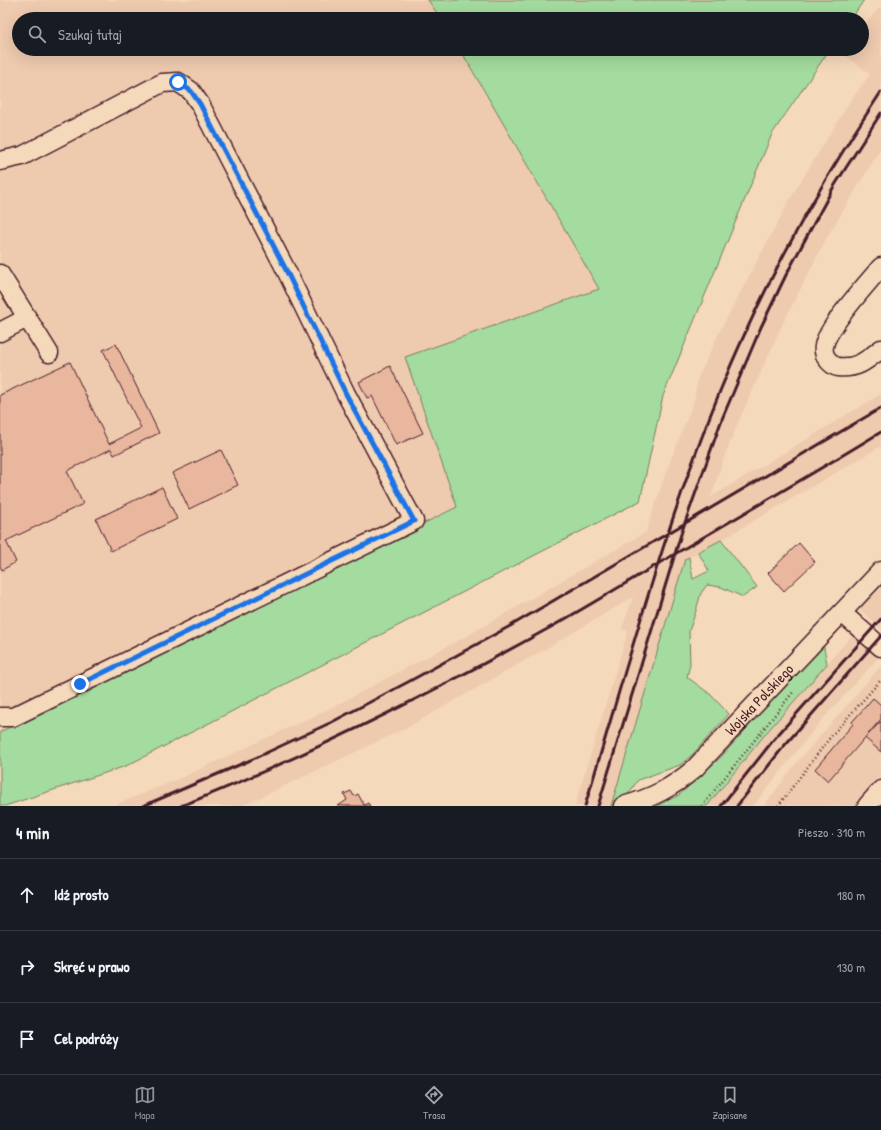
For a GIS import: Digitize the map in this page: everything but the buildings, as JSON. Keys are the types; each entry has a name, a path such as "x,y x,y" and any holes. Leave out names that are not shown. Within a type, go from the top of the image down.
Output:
{"street":[{"path":"0,161 22,156 162,83 178,82 191,91 200,104 285,268 346,394 414,521 12,717 0,717"},
{"path":"881,268 842,314 828,334 823,347 825,358 834,366 845,368 858,366 881,349"},
{"path":"0,274 49,353"},
{"path":"0,332 27,318"},
{"name":"Wojska Polskiego","path":"623,806 652,797 666,790 696,768 881,571"},
{"path":"842,613 881,647"},
{"path":"867,806 881,790"}],"path":[{"path":"778,806 832,735 881,680"},
{"path":"702,806 797,687"}],"shaded area":[{"path":"0,0 428,0 436,12 12,12 12,56 464,56 599,289 406,357 457,507 0,732"},
{"path":"881,6 881,148 827,237 784,321 740,418 723,460 711,497 881,394 881,446 706,549 685,559 611,806 575,806 628,631 622,629 633,597 542,651 408,727 242,806 112,806 179,779 327,710 465,637 646,532 666,472 694,401 698,378 720,331 790,199 849,103 870,74 846,56 869,56 869,19"},
{"path":"881,584 881,628 859,609"},
{"path":"854,633 880,656 821,721 753,806 707,806 767,732"},
{"path":"881,666 881,806 764,806 794,766"}],"green space":[{"path":"428,0 864,0 856,12 436,12"},
{"path":"464,56 825,56 772,134 663,396 640,501 126,766 5,806 0,806 0,732 457,507 405,357 599,289"},
{"path":"721,540 757,587 743,597 721,587 707,585 701,593 689,631 690,664 687,677 710,694 729,714 692,755 680,765 638,780 627,796 625,806 611,806 685,559 689,557 693,579 709,571 698,552"},
{"path":"823,642 827,664 767,732 707,806 656,806 679,795 721,757"}],"railway":[{"path":"585,806 664,545 700,442 720,391 754,313 793,237 835,164 881,92"},
{"path":"598,806 682,531 722,419 761,327 786,275 833,188 881,113"},
{"path":"143,806 253,759 332,722 408,682 512,625 881,408"},
{"path":"181,806 323,745 506,652 802,480 881,432"},
{"path":"721,806 775,738 881,619"},
{"path":"737,806 784,746 881,636"}],"route":[{"path":"80,684 414,521 346,394 285,268 200,104 191,91 178,82"}]}
